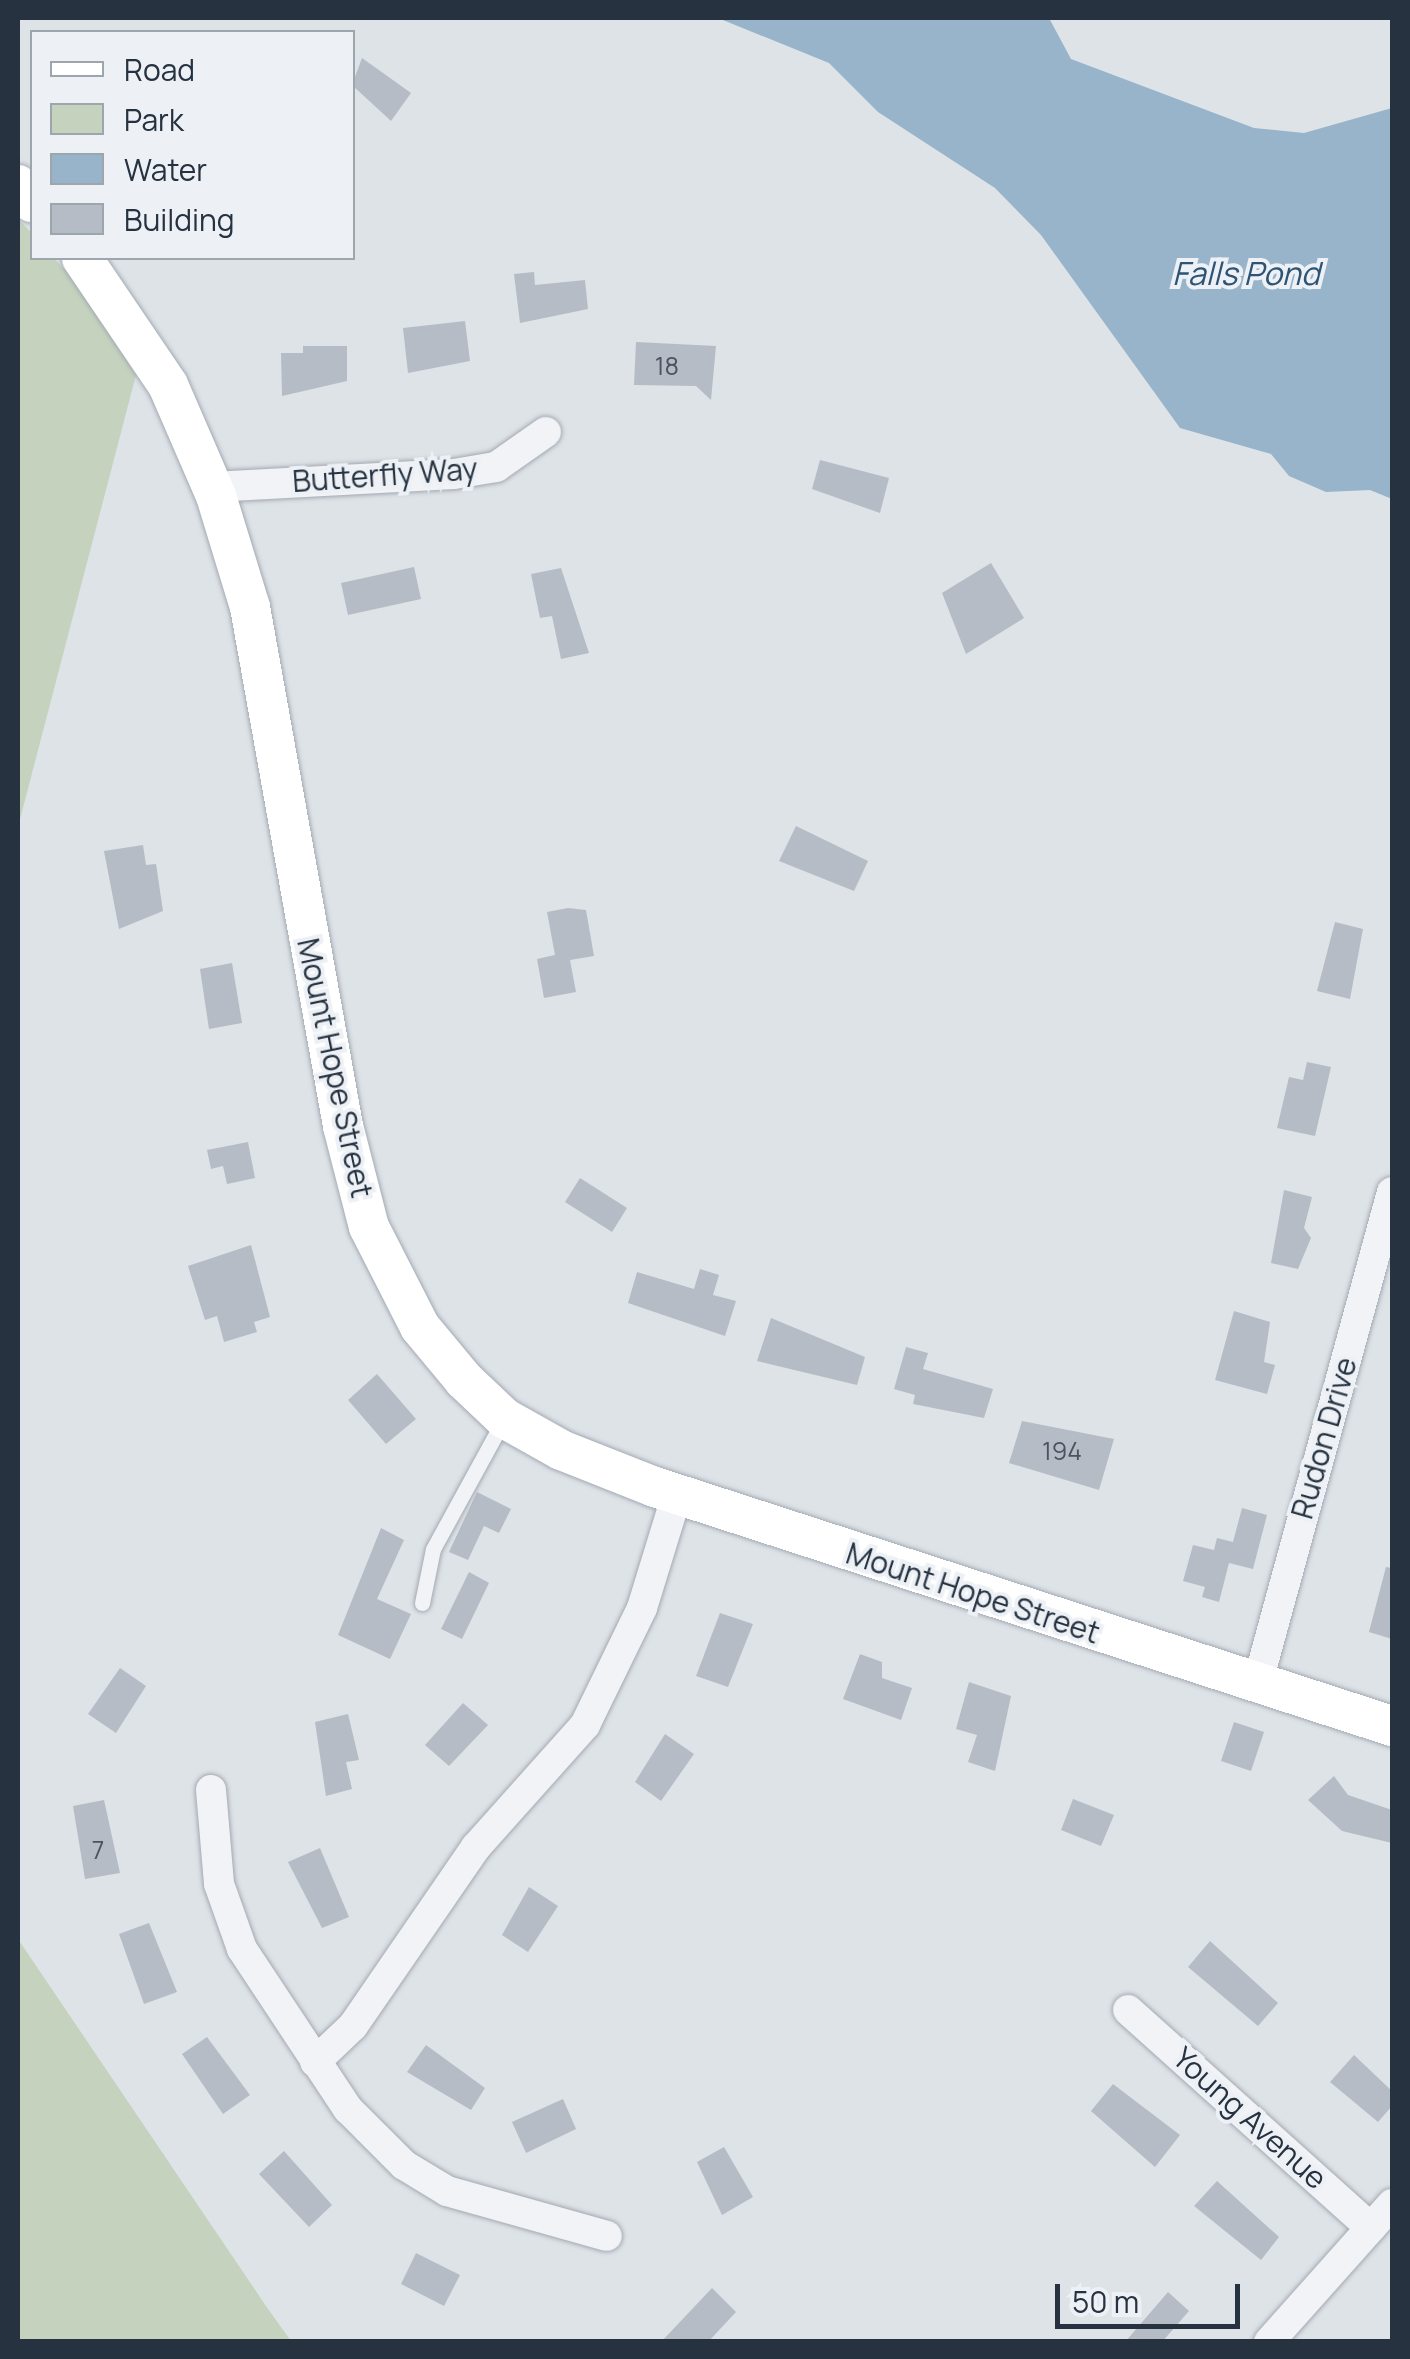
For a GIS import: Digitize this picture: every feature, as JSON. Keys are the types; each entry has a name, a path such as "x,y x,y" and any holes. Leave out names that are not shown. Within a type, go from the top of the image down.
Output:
{"street":[{"name":"Mount Hope Street","path":"83,260 168,385 212,487 250,607 342,1126 369,1227 420,1327 504,1418 560,1450 678,1494 1392,1726"},
{"name":"Butterfly Way","path":"212,487 454,474 496,467 546,432"},
{"name":"Rudon Drive","path":"1257,1685 1380,1292 1392,1192"},
{"path":"315,2062 354,2026 476,1847 585,1725 642,1608 678,1494"},
{"path":"211,1790 219,1884 242,1948 348,2109 404,2165 447,2191 607,2236"},
{"name":"Young Avenue","path":"1128,2010 1371,2228"},
{"path":"1269,2342 1392,2204"}],"lane":[{"path":"422,1603 434,1549 504,1418"}],"green space":[{"path":"18,219 30,231 30,260 56,260 75,281 136,375 18,827"},
{"path":"18,1939 266,2306 291,2341 18,2341"}],"water":[{"name":"Falls Pond","path":"718,18 1049,18 1071,59 1254,128 1304,133 1392,108 1392,499 1370,490 1326,492 1289,476 1271,454 1180,428 1041,235 995,188 878,112 829,63"}],"building":[{"path":"362,58 411,93 391,121 355,88"},
{"path":"534,272 535,285 585,280 588,309 520,323 514,274"},
{"path":"465,321 470,361 408,373 403,328"},
{"path":"636,342 716,346 711,400 696,386 634,385"},
{"path":"303,346 347,346 347,381 282,396 281,353 303,353"},
{"path":"820,460 889,478 880,513 812,489"},
{"path":"991,563 1024,618 966,654 942,593"},
{"path":"414,567 421,599 348,615 341,583"},
{"path":"561,568 589,653 561,659 552,616 540,618 531,574"},
{"path":"796,826 868,861 854,891 779,861"},
{"path":"143,845 146,865 156,864 163,911 119,929 104,851"},
{"path":"586,910 594,956 570,960 576,992 544,998 537,959 555,955 547,912"},
{"path":"1335,922 1363,929 1350,999 1317,991"},
{"path":"232,963 242,1023 209,1029 200,969"},
{"path":"1307,1062 1331,1067 1315,1136 1277,1128 1289,1077 1303,1080"},
{"path":"248,1142 255,1178 227,1184 223,1166 211,1169 207,1150"},
{"path":"580,1178 627,1208 612,1232 565,1202"},
{"path":"1284,1190 1312,1197 1304,1228 1311,1238 1298,1269 1271,1263"},
{"path":"251,1245 270,1317 254,1322 257,1332 224,1342 217,1316 205,1320 188,1266"},
{"path":"700,1269 719,1275 713,1295 736,1301 725,1336 628,1303 637,1272 694,1289"},
{"path":"1234,1311 1270,1322 1264,1362 1275,1365 1267,1394 1215,1380"},
{"path":"771,1318 865,1357 857,1385 757,1361"},
{"path":"906,1347 928,1353 923,1369 993,1389 984,1418 913,1404 915,1395 894,1389"},
{"path":"377,1374 416,1419 386,1444 348,1400"},
{"path":"1022,1421 1114,1439 1099,1490 1009,1463"},
{"path":"477,1492 511,1509 499,1533 484,1526 468,1560 449,1552"},
{"path":"1242,1508 1267,1515 1253,1569 1229,1563 1219,1602 1202,1597 1205,1587 1183,1581 1193,1545 1214,1550 1217,1538 1233,1542"},
{"path":"381,1528 404,1540 377,1599 411,1614 390,1659 338,1635"},
{"path":"1386,1567 1392,1568 1392,1639 1369,1632"},
{"path":"469,1572 489,1583 462,1639 441,1629"},
{"path":"720,1613 753,1624 728,1687 696,1676"},
{"path":"860,1654 882,1662 882,1678 912,1688 901,1720 843,1699"},
{"path":"120,1668 146,1686 116,1733 88,1714"},
{"path":"969,1682 1011,1696 995,1771 968,1762 977,1735 956,1729"},
{"path":"463,1703 488,1725 449,1766 425,1745"},
{"path":"348,1714 359,1760 346,1762 352,1789 326,1796 315,1722"},
{"path":"1234,1722 1264,1732 1251,1771 1221,1761"},
{"path":"665,1734 694,1754 661,1801 635,1782"},
{"path":"1334,1776 1348,1795 1392,1810 1392,1843 1342,1831 1308,1800"},
{"path":"1073,1799 1114,1815 1101,1846 1061,1830"},
{"path":"104,1800 120,1873 85,1879 73,1806"},
{"path":"320,1848 349,1917 322,1928 288,1862"},
{"path":"529,1887 558,1906 528,1952 502,1935"},
{"path":"149,1923 177,1992 144,2004 119,1934"},
{"path":"1210,1941 1278,2003 1258,2026 1188,1967"},
{"path":"207,2037 250,2095 223,2114 182,2054"},
{"path":"426,2045 485,2088 471,2110 407,2072"},
{"path":"1354,2055 1392,2091 1392,2106 1378,2122 1330,2082"},
{"path":"1113,2084 1180,2135 1155,2167 1091,2111"},
{"path":"563,2099 576,2129 526,2153 512,2122"},
{"path":"724,2147 753,2197 722,2215 697,2162"},
{"path":"284,2151 332,2205 309,2227 259,2174"},
{"path":"1217,2181 1279,2237 1261,2260 1194,2206"},
{"path":"416,2253 460,2275 444,2306 401,2284"},
{"path":"712,2288 736,2312 708,2342 661,2342"},
{"path":"1168,2292 1189,2311 1162,2342 1125,2342"}]}
